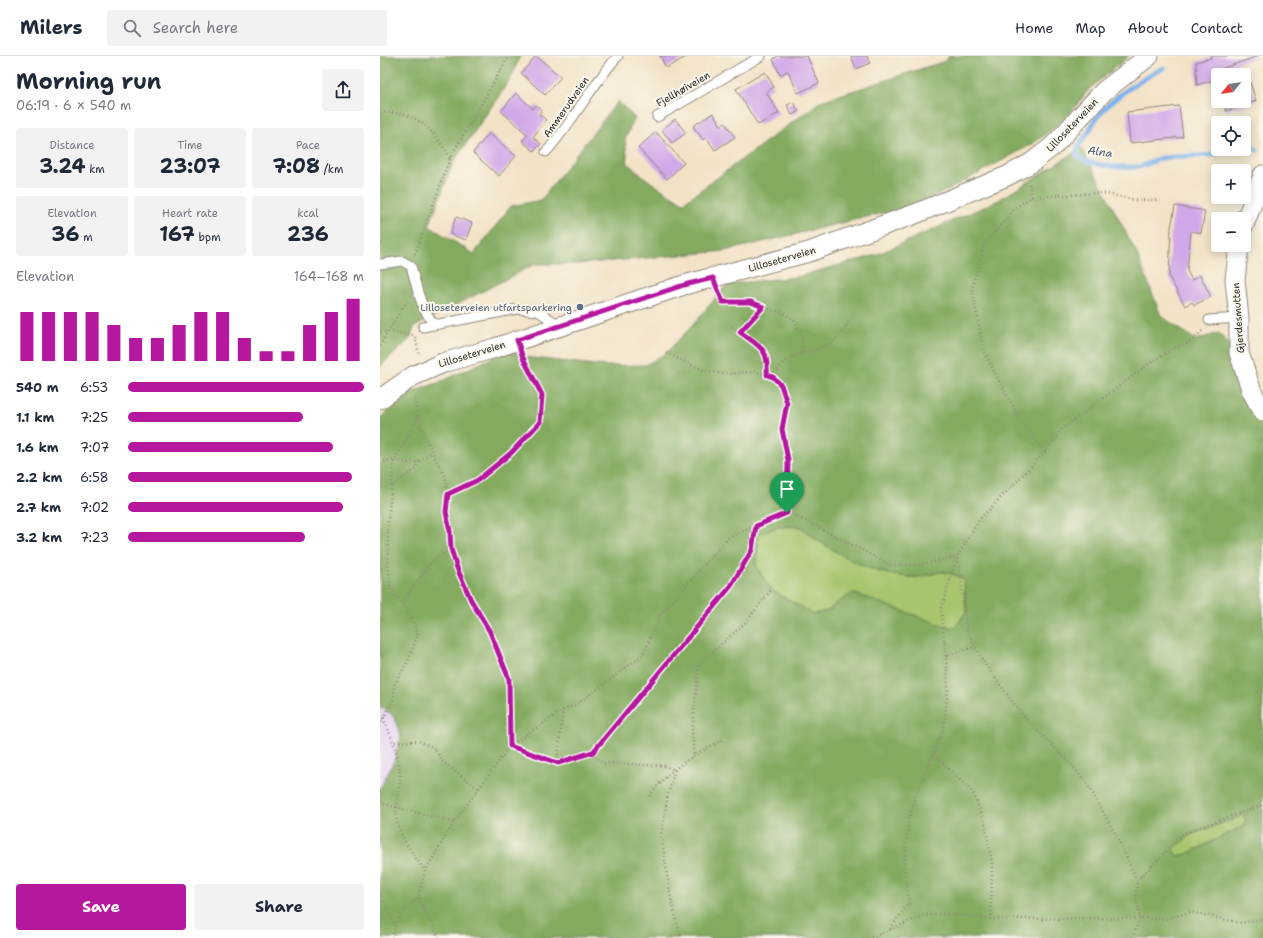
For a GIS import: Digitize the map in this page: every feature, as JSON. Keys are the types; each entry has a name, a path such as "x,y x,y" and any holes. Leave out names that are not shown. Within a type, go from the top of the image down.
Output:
{"street":[{"name":"Lilloseterveien","path":"380,399 413,376 443,363 684,285 809,252 859,235 969,193 1020,170 1053,146 1104,91 1149,56"},
{"path":"1249,212 1263,175"},
{"name":"Gjerdesmutten","path":"1238,252 1235,280 1239,318 1239,353 1252,392 1263,411"}],"lane":[{"name":"Ammerudveien","path":"546,152 562,134 594,85 618,56"},
{"name":"Fjellhøiveien","path":"657,117 761,56"},
{"path":"380,264 402,261 411,266 416,288 426,314 434,324"},
{"path":"423,327 518,309 538,311 560,326"},
{"path":"1209,320 1239,318"}],"path":[{"path":"411,266 450,158 509,56"},
{"path":"380,113 402,113 413,116 436,135 450,158"},
{"path":"1030,186 1032,197"},
{"path":"1045,452 1017,414 984,352 972,288 984,245 1015,208 1032,197 1102,193 1136,200 1162,200"},
{"path":"713,278 723,302 751,302 784,313 794,320 801,332 802,354"},
{"path":"380,346 387,331 402,312 416,288"},
{"path":"740,332 763,307"},
{"path":"947,669 941,609 957,557 979,520 1045,452 1062,429 1150,363 1174,348 1189,343 1208,325 1209,320"},
{"path":"773,377 785,361 832,343 842,334 849,321"},
{"path":"380,332 387,331 404,335 414,335 424,333 423,327"},
{"path":"732,327 764,350 768,361 767,375"},
{"path":"414,335 420,350"},
{"path":"448,494 478,480 511,453 540,422 542,395 523,358 517,340"},
{"path":"666,353 704,370 723,374 756,372 773,377 781,385 787,403 782,429 788,460 787,513"},
{"path":"413,376 417,417 432,452 445,476 448,494 446,512 450,531 451,549 457,568 471,600 490,632 509,679 510,746"},
{"path":"380,724 394,698 394,685 408,662 418,634 411,617 391,590 388,565 388,522 394,460 412,430 417,417"},
{"path":"380,462 394,460 409,463 418,462 432,452"},
{"path":"392,486 416,469 418,462"},
{"path":"392,938 395,926 400,916 418,898 425,871 454,822 510,746 563,710 577,704 643,655 660,615 729,537 787,513 814,525 890,565 918,565 957,557"},
{"path":"510,746 558,763 593,752 731,586 752,550 756,526"},
{"path":"401,603 433,560 451,549"},
{"path":"957,557 961,577 966,629 984,663 1024,717 1067,760 1088,785 1117,837 1137,880 1136,897 1140,918 1132,938"},
{"path":"694,754 692,732 698,664 745,623 771,590"},
{"path":"889,930 909,903 904,867 908,825 915,796 943,731 948,690 947,655 976,647"},
{"path":"558,763 563,710"},
{"path":"383,718 395,742 400,784 396,809 398,825 408,848 425,871"},
{"path":"649,796 662,779 694,754 725,739"},
{"path":"395,742 418,741 433,747 444,763 479,789"},
{"path":"593,752 602,763 664,766 675,770"},
{"path":"934,753 973,793 985,823 992,863 991,919"},
{"path":"675,770 668,794 661,835 671,899 681,938"},
{"path":"380,803 396,809 413,810 454,822"},
{"path":"1137,880 1181,834 1263,805"},
{"path":"380,893 395,926"},
{"path":"418,898 439,938"},
{"path":"871,938 924,915 953,914 991,919 1166,919 1191,912 1241,923 1263,919"}],"shaded area":[{"path":"382,708 393,715 401,737 394,761 380,789 380,710"}],"green space":[{"path":"380,56 520,56 511,78 453,163 429,226 474,254 511,206 541,200 618,101 635,118 625,139 628,164 652,183 683,203 821,101 945,61 949,56 1129,56 1089,89 1067,117 1034,143 948,190 904,208 725,251 579,264 535,264 414,327 410,339 380,366"},
{"path":"1082,148 1137,254 1161,316 1196,340 1219,333 1229,345 1242,391 1263,423 1263,938 380,938 380,789 394,761 401,737 393,715 382,708 380,710 380,418 404,395 440,382 511,349 523,357 606,366 646,365 666,353 729,284 796,277 876,255 999,200","holes":["799,526 839,554 869,568 884,573 916,577 946,572 964,579 966,612 955,628 942,625 853,593 837,603 828,611 813,614 771,590 756,566 759,534 778,527","1242,816 1246,819 1243,826 1187,854 1177,856 1173,850 1190,835"]},
{"path":"799,526 839,554 869,568 884,573 916,577 946,572 964,579 966,612 955,628 837,603 828,611 813,614 771,590 756,566 759,534 778,527"},
{"path":"1242,816 1246,819 1243,826 1187,854 1177,856 1173,850 1190,835"}],"building":[{"path":"536,56 561,77 545,95 521,73"},
{"path":"660,56 688,56 666,68"},
{"path":"778,56 807,56 819,83 798,93 788,71 780,75 773,59"},
{"path":"851,56 867,56 870,63 856,69"},
{"path":"1210,56 1258,56 1224,68 1211,68 1211,81 1197,85 1196,62 1211,58"},
{"path":"765,72 774,87 766,92 779,113 758,125 736,89"},
{"path":"1251,85 1256,101 1251,103"},
{"path":"516,93 533,109 536,105 542,110 539,114 546,120 533,137 541,144 534,151 522,141 528,135 501,111"},
{"path":"793,102 799,111 792,115 787,105"},
{"path":"1179,106 1183,137 1130,143 1127,112"},
{"path":"1225,108 1235,108 1226,111"},
{"path":"713,113 721,126 725,123 735,137 715,150 706,137 703,140 693,126"},
{"path":"675,119 686,133 672,143 662,130"},
{"path":"656,132 684,163 667,179 638,148"},
{"path":"489,133 516,156 499,176 473,153"},
{"path":"1175,206 1205,211 1201,233 1191,231 1187,271 1192,280 1200,275 1211,297 1194,305 1192,302 1185,306 1169,277 1171,228"},
{"path":"456,217 472,223 466,240 450,234"}],"waterway":[{"name":"Alna","path":"1163,68 1135,84 1109,104 1095,120 1079,146 1076,155 1089,162 1117,167 1142,166 1162,158 1211,155"},
{"name":"Alna","path":"1251,146 1257,150"}],"place":[{"name":"Lilloseterveien utfartsparkering","path":"580,307"}],"route":[{"path":"713,278 723,302 751,302 763,307 740,332 764,350 768,361 767,375 773,377 781,385 787,403 782,429 788,460 787,513 756,526 752,550 731,586 593,752 558,763 510,746 509,679 490,632 471,600 457,568 451,549 450,531 446,512 448,494 478,480 511,453 540,422 542,395 523,358 517,340 684,285 713,278"}]}
